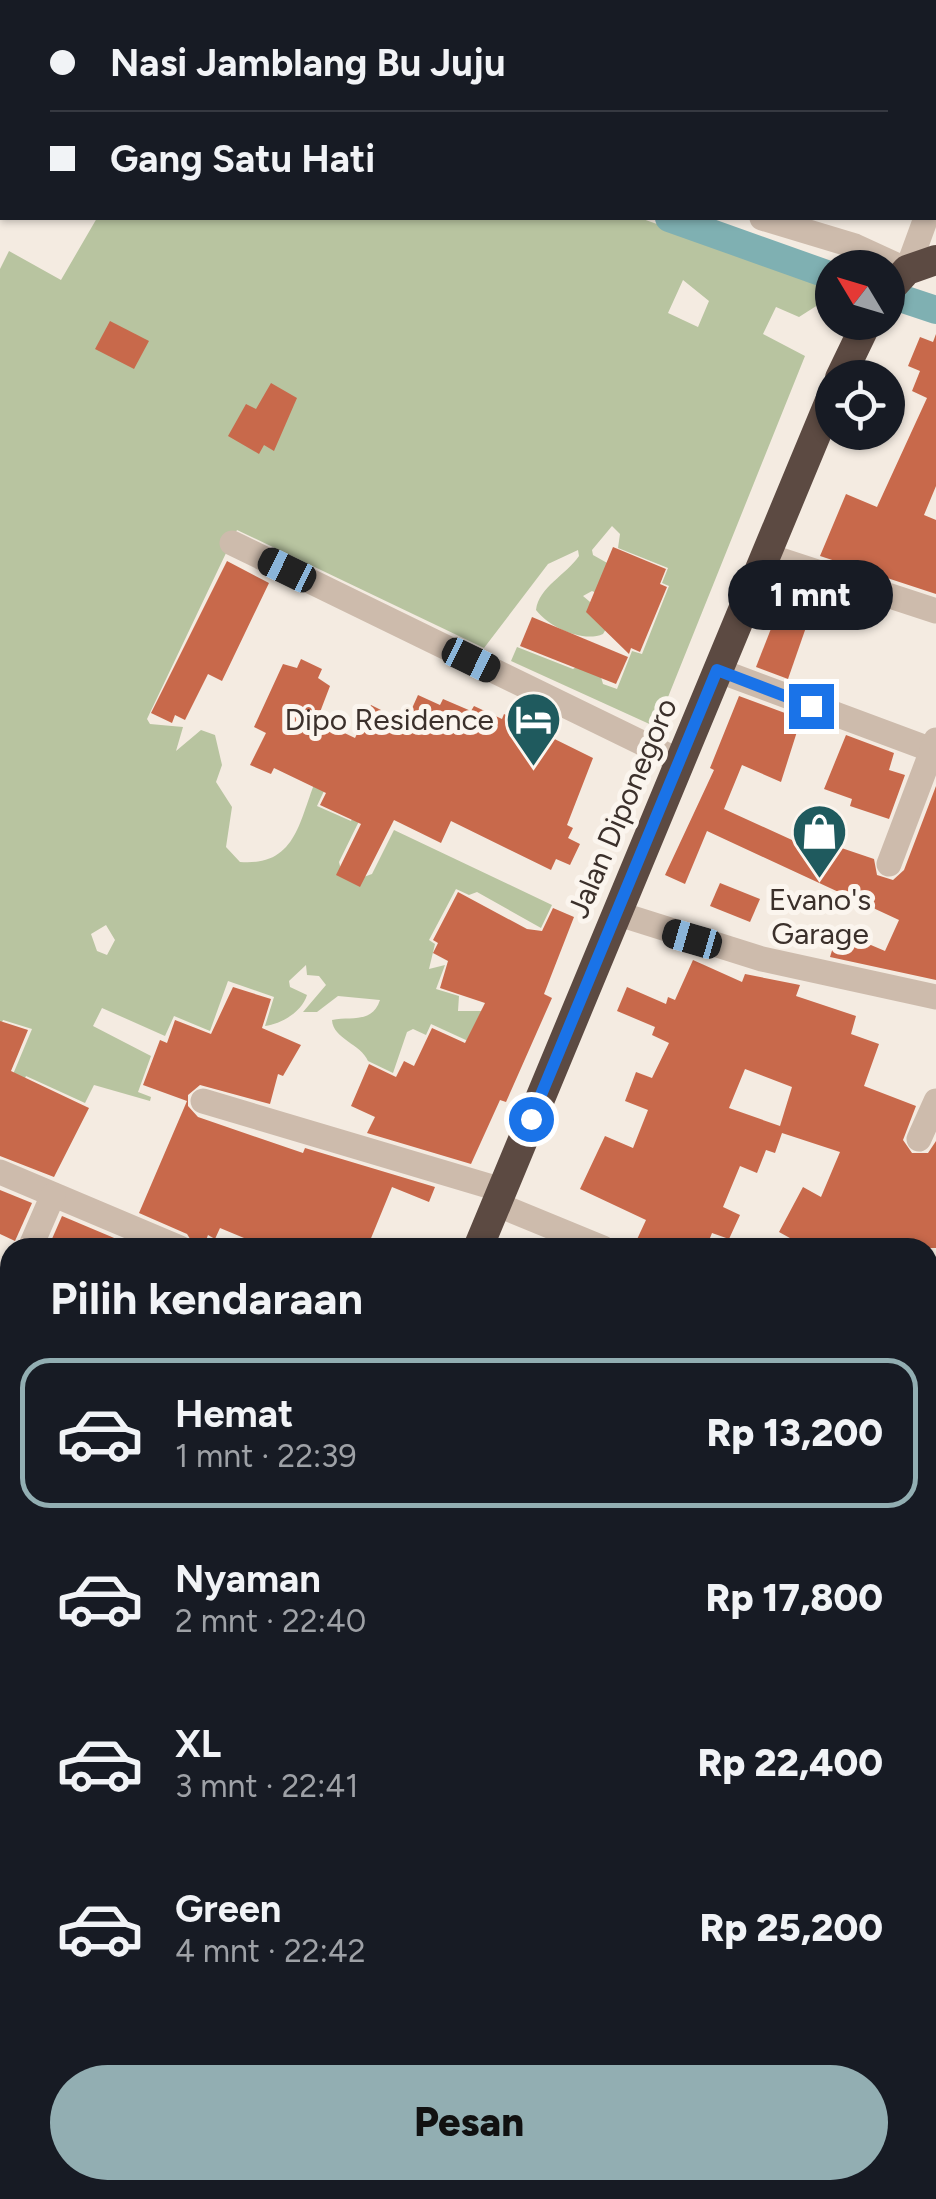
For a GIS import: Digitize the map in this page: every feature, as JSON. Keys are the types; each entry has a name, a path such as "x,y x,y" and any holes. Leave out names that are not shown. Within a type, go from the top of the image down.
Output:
{"highway":[{"name":"Jalan Diponegoro","path":"482,1238 815,437"}],"street":[{"path":"769,220 861,250"},
{"path":"905,277 925,220"},
{"path":"232,543 679,761"},
{"path":"766,555 936,610"},
{"path":"717,670 934,745 889,864"},
{"path":"616,912 762,959 936,996"},
{"path":"203,1101 499,1197 582,1238"},
{"path":"919,1139 936,1101"},
{"path":"0,1172 156,1238"},
{"path":"34,1238 53,1195"}],"green space":[{"path":"96,220 646,220 815,280 815,307 799,317 776,307 763,334 805,356 656,727 511,661 517,647 573,669 581,664 599,670 603,684 617,689 632,651 642,654 669,586 662,583 668,568 618,548 620,534 612,526 592,550 593,555 609,564 603,596 592,591 583,596 596,607 606,629 603,634 567,632 536,610 547,588 579,556 578,550 548,564 484,648 237,530 147,719 150,724 183,727 176,751 201,730 215,735 222,765 216,782 232,807 226,847 240,862 275,856 287,846 302,820 320,771 331,776 317,806 351,821 381,755 390,758 339,862 342,874 355,880 372,874 394,830 552,905 541,928 477,892 469,895 456,889 429,940 435,944 429,969 445,965 436,989 459,996 458,1011 488,1011 492,1052 431,1024 426,1035 413,1029 407,1032 393,1073 368,1061 337,1032 332,1020 366,1016 380,1000 338,996 317,1012 303,1012 326,985 319,976 307,975 306,965 289,981 290,987 307,995 301,1007 271,1025 265,1026 274,997 228,981 210,1031 174,1016 165,1036 102,1008 93,1026 151,1056 138,1092 151,1097 150,1101 94,1085 85,1103 26,1076 17,1095 6,1091 32,1029 3,1020 0,1026 0,269 9,251 61,280","holes":["683,280 709,301 698,327 668,313","106,925 115,940 107,955 97,951 91,934"]}],"building":[{"path":"110,321 149,341 134,369 95,349"},
{"path":"936,334 936,486 924,515 936,520 936,594 820,556 846,494 877,507 927,398 912,391 920,371 908,366 920,337 933,342"},
{"path":"271,383 297,398 274,451 264,445 259,454 228,436 246,404 256,409"},
{"path":"613,547 666,569 660,584 667,587 640,652 631,648 629,654 586,612"},
{"path":"227,561 269,583 222,681 208,674 185,720 175,715 172,723 151,713"},
{"path":"790,580 819,590 788,679 756,667"},
{"path":"532,617 628,657 616,684 520,646"},
{"path":"301,659 322,669 318,678 330,686 317,720 355,738 371,705 401,720 405,713 409,715 418,695 440,705 443,699 471,711 474,706 502,719 504,714 593,758 567,825 573,828 568,838 580,844 570,865 556,859 551,870 451,821 441,843 394,820 360,887 336,875 361,824 320,805 326,793 274,768 271,774 250,765 266,733 254,727 283,664 297,668"},
{"path":"739,696 801,719 781,782 742,765 724,809 803,845 806,836 874,859 877,875 893,880 904,870 936,786 936,980 830,957 838,931 885,951 899,920 707,831 685,884 665,875 714,770 710,768"},
{"path":"846,735 894,753 889,770 905,775 889,819 850,806 852,799 824,789"},
{"path":"720,883 760,899 750,922 710,906"},
{"path":"458,892 527,929 542,931 553,908 574,917 544,994 552,998 506,1102 500,1100 471,1164 367,1133 375,1117 351,1106 369,1064 396,1077 404,1061 414,1066 432,1028 465,1043 485,1003 440,988 448,961 433,953 438,943 433,940"},
{"path":"693,960 742,982 745,974 800,985 796,996 856,1016 851,1034 879,1044 864,1086 916,1106 903,1140 912,1153 928,1153 936,1141 936,1238 790,1238 779,1232 803,1187 821,1197 840,1152 782,1133 775,1153 766,1150 757,1173 740,1166 723,1207 740,1215 729,1238 712,1233 710,1238 638,1238 646,1220 580,1189 605,1136 633,1148 648,1110 625,1101 636,1072 652,1078 669,1043 652,1035 655,1027 617,1011 627,987 666,1004 668,997 675,1000","holes":["745,1069 792,1087 780,1126 729,1108"]},
{"path":"233,987 271,999 262,1028 301,1045 283,1076 278,1074 270,1104 200,1085 188,1095 188,1106 198,1117 303,1153 305,1148 435,1187 429,1202 392,1187 371,1238 244,1238 220,1228 215,1238 190,1238 139,1213 187,1101 143,1085 160,1040 167,1043 175,1020 211,1034"},
{"path":"0,1021 28,1030 11,1071 89,1108 54,1177 0,1156"},
{"path":"0,1190 32,1203 16,1238 0,1234"},
{"path":"62,1216 114,1238 52,1238"}],"waterway":[{"path":"675,220 815,270"},
{"path":"905,300 936,310"}],"place":[{"name":"Dipo Residence","path":"533,768"},
{"name":"Evano's Garage","path":"820,880"}],"route":[{"path":"531,1119 717,670 811,706"}]}
